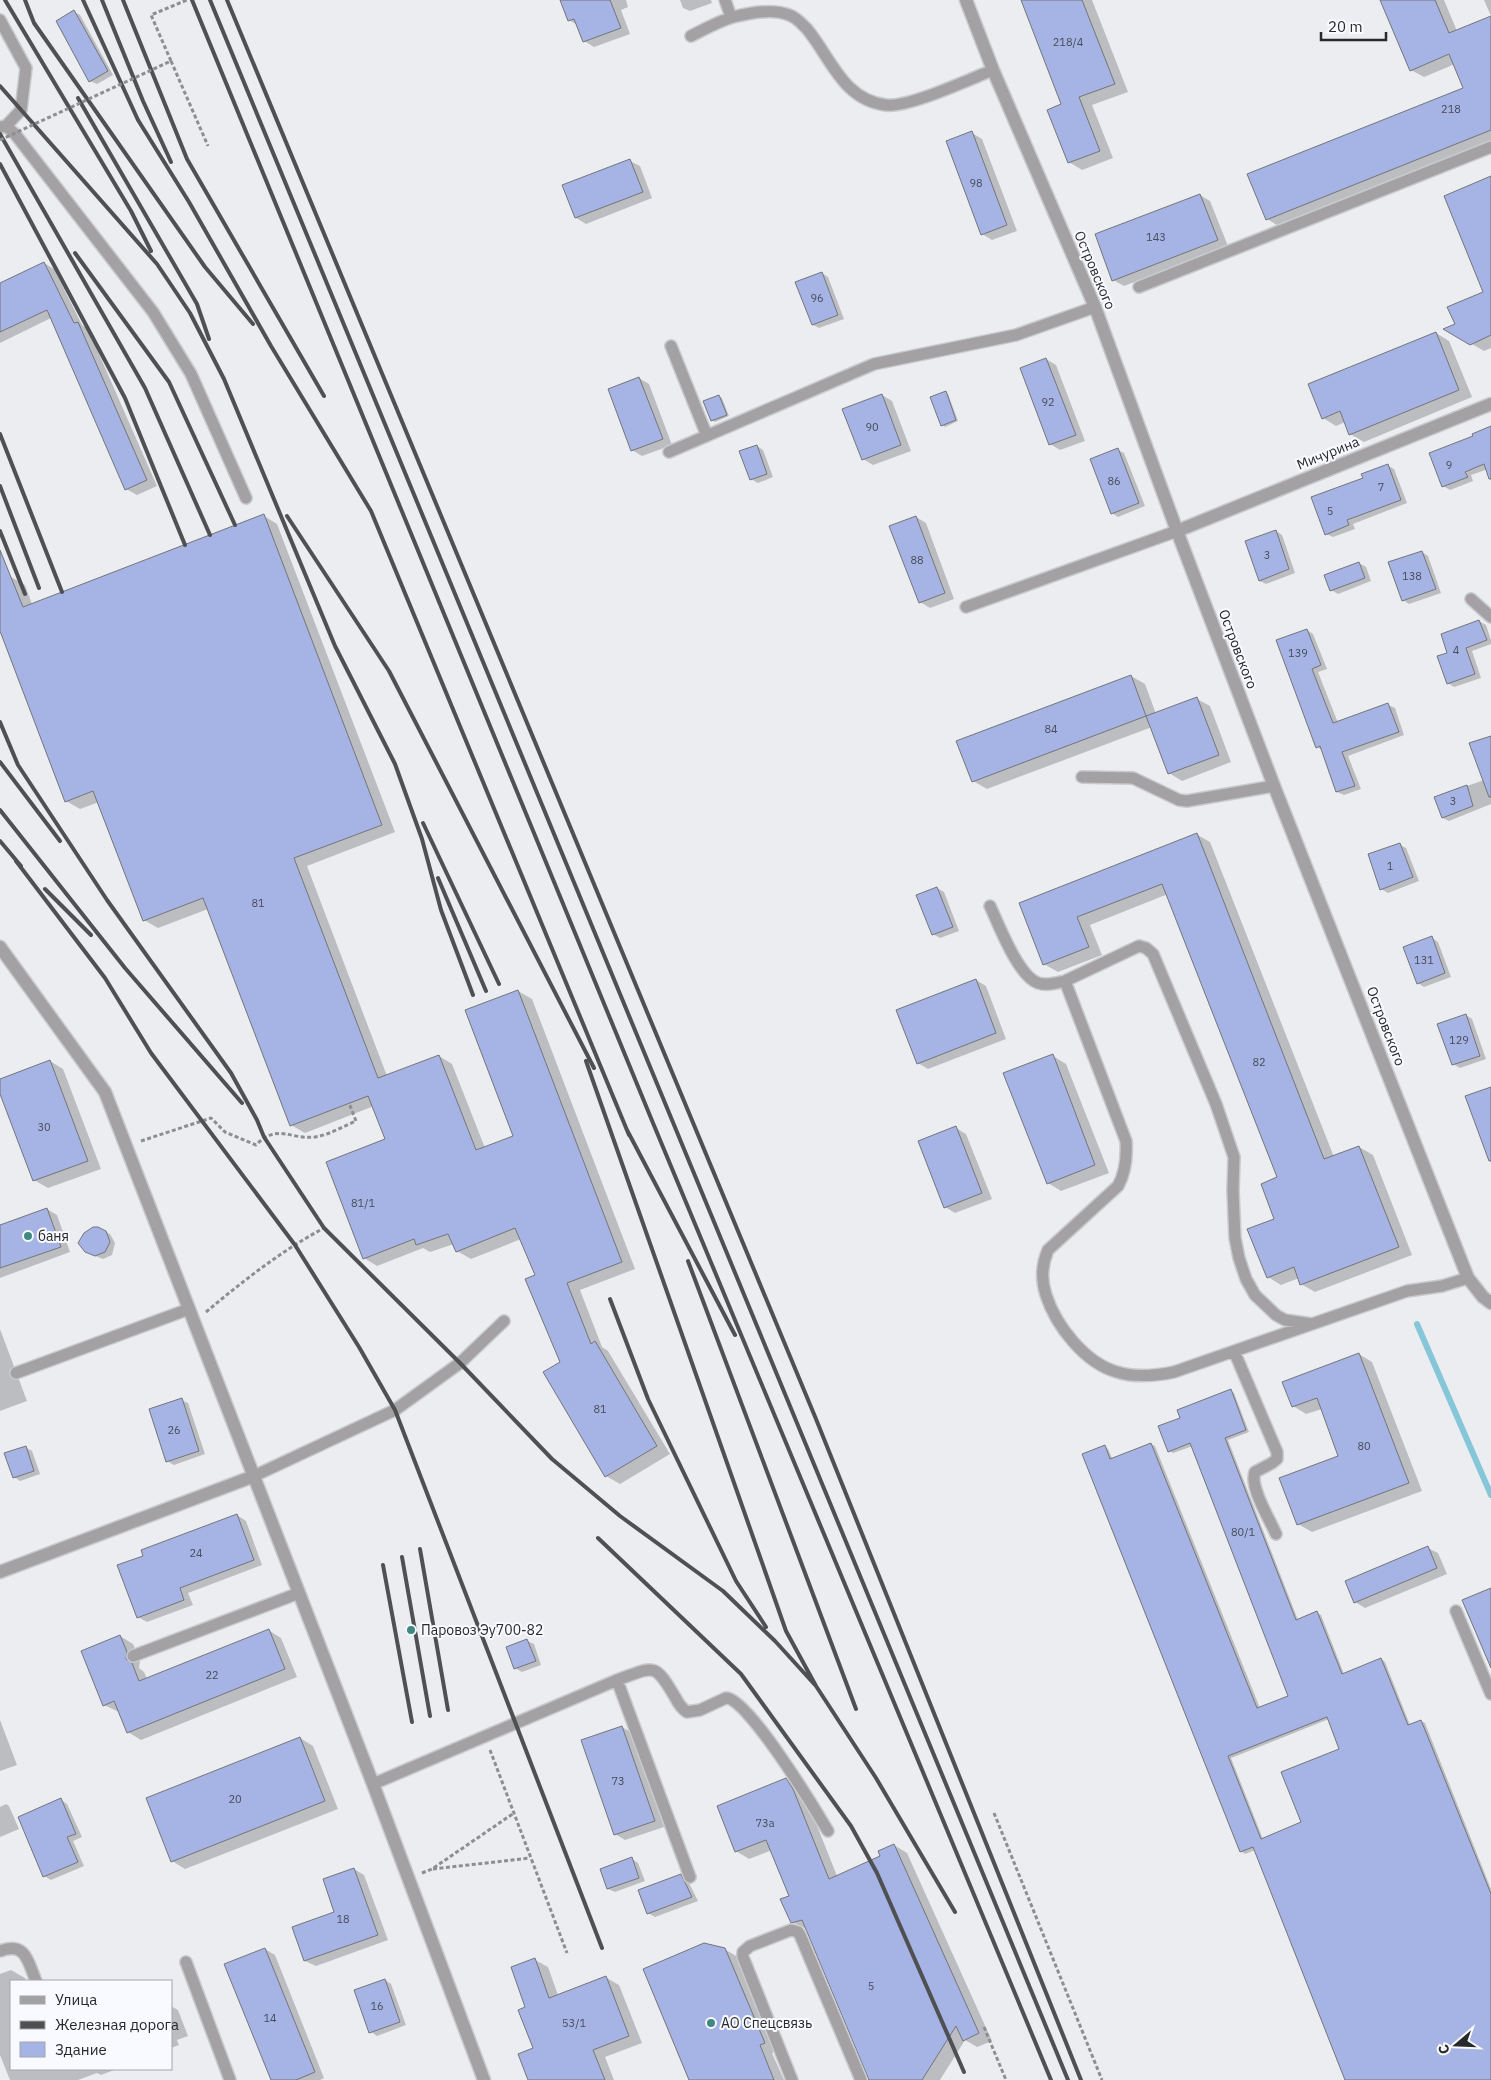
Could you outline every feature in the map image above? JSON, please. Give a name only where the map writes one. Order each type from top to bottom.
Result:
[{"type":"street","name":"Островского","points":[[966,0],[993,70],[1096,307],[1177,530],[1274,786],[1468,1278],[1483,1297],[1491,1303]]},
{"type":"street","name":"Мичурина","points":[[1177,530],[1491,404]]},
{"type":"street","points":[[0,947],[106,1092],[373,1784],[484,2080]]},
{"type":"street","points":[[0,1572],[254,1476]]},
{"type":"lane","points":[[725,0],[731,17]]},
{"type":"lane","points":[[691,36],[731,17],[770,12],[790,15],[802,24],[813,37],[840,79],[856,94],[887,106],[917,99],[993,70]]},
{"type":"lane","points":[[0,20],[26,68],[21,110],[3,127],[15,134],[153,312],[191,374],[246,498]]},
{"type":"lane","points":[[1140,287],[1491,147]]},
{"type":"lane","points":[[669,452],[874,364],[1016,335],[1096,307]]},
{"type":"lane","points":[[671,346],[706,436]]},
{"type":"lane","points":[[966,606],[1177,530]]},
{"type":"lane","points":[[1471,599],[1491,617]]},
{"type":"lane","points":[[1082,777],[1132,778],[1179,800],[1187,801],[1274,786]]},
{"type":"lane","points":[[990,906],[1024,973],[1037,983],[1048,985],[1065,981],[1139,946],[1146,948],[1153,954],[1216,1104],[1234,1157],[1235,1238],[1246,1278],[1255,1295],[1276,1315],[1285,1320],[1312,1324]]},
{"type":"lane","points":[[1065,981],[1126,1141],[1124,1172],[1118,1186],[1048,1250],[1043,1263],[1043,1280],[1046,1295],[1063,1328],[1076,1345],[1094,1362],[1115,1372],[1130,1376],[1160,1375],[1174,1372],[1407,1291],[1442,1286],[1468,1278]]},
{"type":"lane","points":[[16,1373],[189,1310]]},
{"type":"lane","points":[[254,1476],[395,1410],[460,1363],[504,1321]]},
{"type":"lane","points":[[1234,1352],[1277,1452],[1277,1459],[1272,1464],[1255,1472],[1252,1477],[1254,1487],[1276,1534]]},
{"type":"lane","points":[[133,1656],[299,1593]]},
{"type":"lane","points":[[1456,1611],[1491,1694]]},
{"type":"lane","points":[[373,1784],[618,1680],[644,1670],[655,1670],[662,1676],[679,1704],[688,1712],[700,1710],[726,1698],[735,1700],[763,1732],[787,1765],[828,1831]]},
{"type":"lane","points":[[618,1680],[690,1877]]},
{"type":"lane","points":[[792,2080],[743,1957],[743,1952],[750,1946],[791,1930],[798,1932],[800,1935],[861,2080]]},
{"type":"lane","points":[[0,1951],[11,1947],[20,1950],[25,1955],[36,1980]]},
{"type":"lane","points":[[186,1962],[230,2080]]},
{"type":"path","points":[[187,0],[151,15],[208,146]]},
{"type":"path","points":[[0,140],[171,61]]},
{"type":"path","points":[[126,1146],[211,1118],[224,1132],[256,1145],[264,1137],[274,1133],[316,1137],[356,1121],[350,1103]]},
{"type":"path","points":[[194,1322],[245,1279],[307,1237],[324,1228]]},
{"type":"path","points":[[485,1737],[567,1953]]},
{"type":"path","points":[[514,1813],[432,1869],[530,1858]]},
{"type":"path","points":[[994,1813],[1102,2080]]},
{"type":"path","points":[[984,2027],[1006,2080]]},
{"type":"building","points":[[560,0],[610,0],[621,28],[583,42],[574,19],[568,21]]},
{"type":"building","points":[[1021,0],[1082,0],[1115,84],[1079,97],[1100,151],[1068,163],[1047,110],[1061,104]]},
{"type":"building","points":[[1380,0],[1435,0],[1449,33],[1491,16],[1491,130],[1266,220],[1247,174],[1463,88],[1449,54],[1410,71]]},
{"type":"building","points":[[74,10],[108,71],[89,82],[56,21]]},
{"type":"building","points":[[972,131],[1007,225],[981,235],[946,141]]},
{"type":"building","points":[[630,159],[643,192],[575,218],[562,185]]},
{"type":"building","points":[[1491,176],[1491,335],[1470,345],[1443,329],[1455,324],[1447,307],[1483,292],[1444,196]]},
{"type":"building","points":[[1200,194],[1218,240],[1112,281],[1095,234]]},
{"type":"building","points":[[44,262],[74,323],[78,322],[147,480],[125,490],[47,310],[0,332],[0,283]]},
{"type":"building","points":[[822,272],[838,315],[812,325],[795,282]]},
{"type":"building","points":[[1436,332],[1459,390],[1349,435],[1340,411],[1322,419],[1308,384]]},
{"type":"building","points":[[1046,358],[1076,435],[1049,445],[1020,368]]},
{"type":"building","points":[[639,377],[663,439],[631,451],[608,389]]},
{"type":"building","points":[[946,391],[956,420],[941,426],[930,397]]},
{"type":"building","points":[[882,394],[901,445],[862,460],[842,409]]},
{"type":"building","points":[[719,395],[727,415],[711,421],[703,401]]},
{"type":"building","points":[[1491,426],[1491,479],[1489,479],[1484,464],[1465,472],[1468,477],[1442,487],[1429,453],[1473,436],[1472,434]]},
{"type":"building","points":[[757,445],[767,474],[750,480],[739,451]]},
{"type":"building","points":[[1118,448],[1139,503],[1111,514],[1090,459]]},
{"type":"building","points":[[1388,464],[1401,500],[1347,520],[1349,525],[1325,535],[1311,497],[1363,478],[1361,474]]},
{"type":"building","points":[[264,514],[382,825],[294,858],[378,1078],[439,1055],[476,1150],[513,1136],[465,1010],[518,990],[622,1262],[567,1283],[591,1344],[595,1341],[657,1446],[605,1477],[543,1372],[560,1362],[525,1279],[535,1275],[515,1228],[456,1252],[448,1234],[416,1245],[414,1239],[363,1259],[326,1162],[385,1139],[368,1096],[290,1126],[203,898],[143,921],[93,791],[65,802],[0,631],[0,550],[23,607]]},
{"type":"building","points":[[916,516],[945,593],[919,603],[889,526]]},
{"type":"building","points":[[1276,530],[1289,569],[1259,581],[1245,541]]},
{"type":"building","points":[[1422,551],[1436,589],[1402,601],[1388,562]]},
{"type":"building","points":[[1359,562],[1365,578],[1330,591],[1324,575]]},
{"type":"building","points":[[1479,620],[1487,640],[1466,648],[1475,674],[1447,684],[1437,656],[1447,653],[1441,634]]},
{"type":"building","points":[[1307,629],[1321,665],[1312,669],[1333,723],[1388,703],[1399,732],[1342,752],[1355,786],[1336,792],[1320,746],[1316,748],[1276,640]]},
{"type":"building","points":[[1131,675],[1146,716],[972,782],[956,741]]},
{"type":"building","points":[[1197,697],[1219,755],[1168,774],[1146,716]]},
{"type":"building","points":[[1491,736],[1491,797],[1489,797],[1469,743]]},
{"type":"building","points":[[1467,785],[1473,806],[1442,818],[1434,797]]},
{"type":"building","points":[[1197,833],[1324,1159],[1359,1146],[1399,1247],[1300,1285],[1294,1267],[1267,1278],[1247,1229],[1274,1219],[1261,1184],[1277,1177],[1162,884],[1077,917],[1089,947],[1043,965],[1019,903]]},
{"type":"building","points":[[1400,843],[1413,877],[1380,890],[1368,854]]},
{"type":"building","points":[[937,887],[953,927],[932,935],[916,895]]},
{"type":"building","points":[[1432,936],[1445,973],[1417,984],[1403,947]]},
{"type":"building","points":[[976,979],[996,1033],[917,1064],[896,1010]]},
{"type":"building","points":[[1466,1014],[1480,1056],[1452,1065],[1437,1024]]},
{"type":"building","points":[[1053,1054],[1095,1165],[1047,1184],[1003,1073]]},
{"type":"building","points":[[50,1060],[88,1161],[33,1181],[0,1094],[0,1079]]},
{"type":"building","points":[[1491,1087],[1491,1161],[1489,1161],[1465,1096]]},
{"type":"building","points":[[956,1126],[982,1193],[944,1208],[918,1141]]},
{"type":"building","name":"баня","points":[[47,1208],[61,1247],[0,1268],[0,1225]]},
{"type":"building","points":[[93,1227],[106,1231],[110,1242],[105,1252],[95,1256],[85,1252],[78,1243],[84,1233]]},
{"type":"building","points":[[1359,1353],[1409,1483],[1297,1525],[1279,1478],[1338,1456],[1317,1398],[1292,1407],[1282,1382]]},
{"type":"building","points":[[1231,1389],[1246,1430],[1225,1438],[1296,1620],[1317,1611],[1342,1674],[1381,1658],[1408,1725],[1421,1720],[1491,1894],[1491,2080],[1345,2080],[1253,1847],[1240,1852],[1082,1454],[1105,1445],[1110,1459],[1151,1443],[1257,1708],[1288,1696],[1190,1443],[1168,1452],[1158,1426],[1180,1418],[1177,1410]],"holes":[[[1327,1717],[1339,1749],[1281,1772],[1301,1822],[1261,1839],[1228,1756]]]},
{"type":"building","points":[[182,1398],[199,1451],[166,1462],[149,1409]]},
{"type":"building","points":[[26,1446],[34,1471],[13,1478],[4,1453]]},
{"type":"building","points":[[237,1514],[254,1560],[180,1588],[184,1600],[137,1618],[117,1565],[143,1556],[141,1550]]},
{"type":"building","points":[[1428,1546],[1437,1568],[1354,1603],[1345,1581]]},
{"type":"building","points":[[1491,1588],[1491,1668],[1462,1600]]},
{"type":"building","points":[[269,1629],[285,1669],[127,1733],[114,1701],[103,1706],[81,1651],[120,1635],[127,1652],[126,1659],[132,1663],[139,1681]]},
{"type":"building","points":[[527,1639],[536,1661],[514,1669],[506,1647]]},
{"type":"building","points":[[622,1726],[655,1821],[614,1835],[581,1740]]},
{"type":"building","points":[[300,1737],[325,1801],[171,1862],[146,1798]]},
{"type":"building","points":[[786,1778],[793,1789],[829,1879],[880,1856],[878,1851],[894,1844],[979,2033],[963,2041],[956,2026],[922,2080],[869,2080],[802,1920],[791,1923],[780,1899],[789,1896],[766,1840],[735,1852],[717,1806]]},
{"type":"building","points":[[61,1798],[76,1834],[67,1837],[78,1862],[43,1877],[18,1817]]},
{"type":"building","points":[[632,1857],[639,1878],[607,1889],[600,1869]]},
{"type":"building","points":[[354,1868],[378,1935],[304,1961],[292,1927],[334,1912],[323,1879]]},
{"type":"building","points":[[681,1874],[692,1897],[647,1914],[638,1890]]},
{"type":"building","name":"АО Спецсвязь","points":[[704,1943],[725,1948],[765,2043],[760,2045],[774,2080],[689,2080],[643,1969]]},
{"type":"building","points":[[265,1948],[315,2072],[296,2080],[271,2080],[224,1964]]},
{"type":"building","points":[[535,1958],[549,1998],[606,1976],[629,2036],[593,2050],[605,2080],[528,2080],[518,2054],[533,2048],[518,2010],[525,2007],[511,1967]]},
{"type":"building","points":[[385,1979],[400,2022],[369,2033],[354,1990]]},
{"type":"waterway","points":[[1417,1324],[1491,1495]]},
{"type":"railway","points":[[5,0],[131,211],[151,251]]},
{"type":"railway","points":[[25,0],[34,23],[205,267],[253,324]]},
{"type":"railway","points":[[83,0],[138,120],[189,202],[271,346],[371,511],[629,1135]]},
{"type":"railway","points":[[102,0],[143,101],[171,162]]},
{"type":"railway","points":[[123,0],[187,159],[324,396]]},
{"type":"railway","points":[[192,0],[653,1123],[1051,2080]]},
{"type":"railway","points":[[210,0],[1068,2080]]},
{"type":"railway","points":[[227,0],[816,1419],[1081,2080]]},
{"type":"railway","points":[[0,86],[157,264],[190,313],[224,379],[335,646],[395,764],[422,839],[441,910],[473,995]]},
{"type":"railway","points":[[78,98],[197,304],[209,339]]},
{"type":"railway","points":[[0,134],[145,388],[210,535]]},
{"type":"railway","points":[[0,164],[125,398],[185,545]]},
{"type":"railway","points":[[75,253],[169,382],[235,525]]},
{"type":"railway","points":[[0,434],[62,592]]},
{"type":"railway","points":[[0,486],[39,588]]},
{"type":"railway","points":[[287,516],[389,671],[594,1068]]},
{"type":"railway","points":[[0,531],[25,594]]},
{"type":"railway","points":[[0,722],[18,765],[107,900],[231,1073],[257,1120],[264,1137],[324,1228],[460,1363],[552,1459],[620,1516],[723,1591],[775,1641],[816,1686]]},
{"type":"railway","points":[[0,762],[60,841]]},
{"type":"railway","points":[[0,810],[125,968],[242,1103]]},
{"type":"railway","points":[[423,823],[499,984]]},
{"type":"railway","points":[[0,841],[21,866]]},
{"type":"railway","points":[[16,861],[105,978],[151,1053],[295,1245],[359,1347],[395,1410],[602,1948]]},
{"type":"railway","points":[[438,878],[486,991]]},
{"type":"railway","points":[[45,889],[91,935]]},
{"type":"railway","points":[[586,1061],[786,1631],[816,1686],[876,1778],[955,1912]]},
{"type":"railway","points":[[627,1130],[735,1335]]},
{"type":"railway","points":[[688,1261],[856,1709]]},
{"type":"railway","points":[[610,1299],[648,1399],[736,1581],[766,1627]]},
{"type":"railway","points":[[598,1538],[741,1674],[851,1826],[877,1873],[964,2072]]},
{"type":"railway","points":[[420,1549],[448,1710]]},
{"type":"railway","points":[[402,1557],[430,1716]]},
{"type":"railway","points":[[383,1565],[412,1722]]},
{"type":"place","name":"баня","points":[[28,1236]]},
{"type":"place","name":"Паровоз Эу700-82","points":[[411,1630]]},
{"type":"place","name":"АО Спецсвязь","points":[[711,2023]]}]
